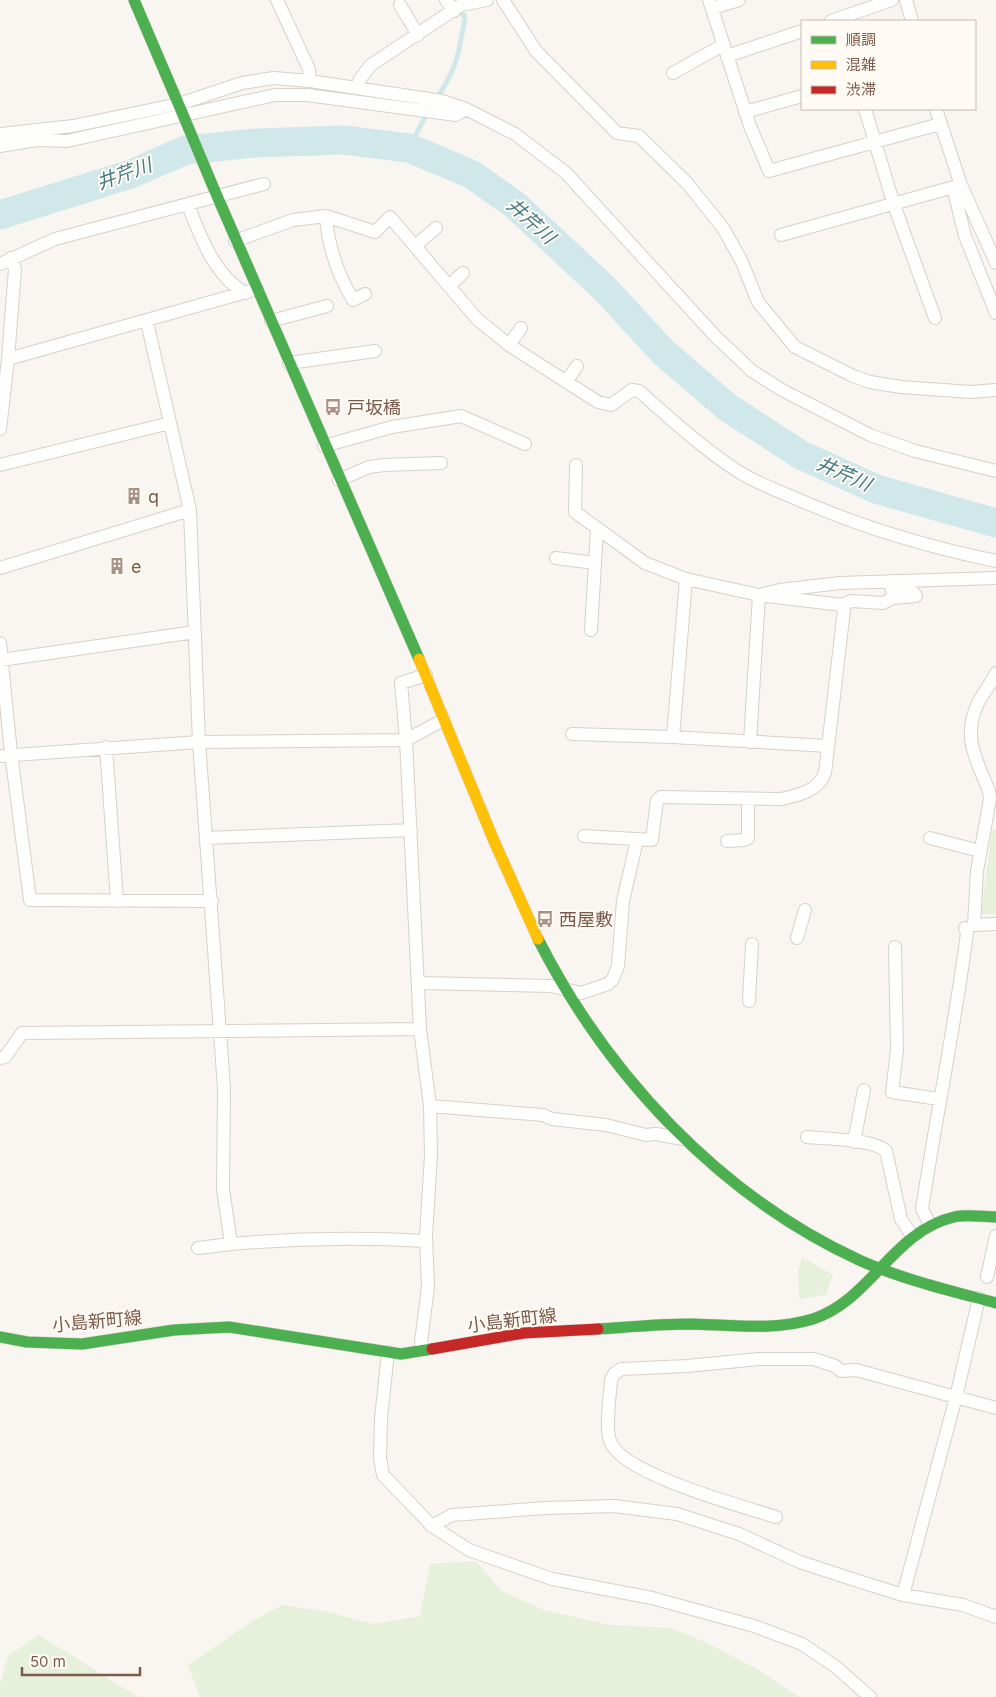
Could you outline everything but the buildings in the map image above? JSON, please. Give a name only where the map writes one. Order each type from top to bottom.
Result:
[{"type":"street","points":[[134,0],[235,241],[251,291],[271,321],[324,446],[426,674],[443,720],[528,920],[565,989],[602,1045],[644,1096],[684,1139],[731,1179],[791,1224],[852,1257],[880,1268],[996,1303]]},
{"type":"street","points":[[277,0],[309,69],[310,81]]},
{"type":"street","points":[[357,88],[360,79],[371,64],[418,35],[454,6],[487,0]]},
{"type":"street","points":[[503,0],[536,52],[617,133],[640,136],[687,183],[724,228],[741,260],[758,302],[795,347],[853,376],[870,382],[902,387],[971,392],[996,390]]},
{"type":"street","points":[[739,0],[711,4],[745,112],[769,171],[940,124]]},
{"type":"street","points":[[839,20],[892,0]]},
{"type":"street","points":[[906,0],[912,20]]},
{"type":"street","points":[[400,4],[418,35]]},
{"type":"street","points":[[672,73],[725,50],[801,31]]},
{"type":"street","points":[[0,134],[73,126],[180,107],[242,83],[274,78],[357,88],[442,102],[466,109],[514,134],[566,173],[715,336],[752,371],[782,390],[870,435],[915,451],[996,471]]},
{"type":"street","points":[[0,146],[37,140],[67,141],[275,95],[307,95],[456,115],[466,109]]},
{"type":"street","points":[[745,112],[801,96]]},
{"type":"street","points":[[864,110],[894,204],[935,318]]},
{"type":"street","points":[[936,110],[957,186],[965,236],[996,313]]},
{"type":"street","points":[[0,429],[15,269],[6,261],[55,239],[120,220],[188,205],[215,193],[264,184]]},
{"type":"street","points":[[781,236],[957,186]]},
{"type":"street","points":[[957,186],[996,264]]},
{"type":"street","points":[[188,205],[200,235],[226,278],[234,287],[251,291]]},
{"type":"street","points":[[235,241],[293,220],[326,216],[375,232],[390,217],[416,245],[477,319],[509,345],[598,402],[611,405],[632,390],[639,391],[682,429],[739,472],[844,519],[949,551],[996,561]]},
{"type":"street","points":[[326,216],[329,243],[348,292],[353,300],[365,294]]},
{"type":"street","points":[[416,245],[436,228]]},
{"type":"street","points":[[450,285],[463,273]]},
{"type":"street","points":[[8,359],[147,322],[251,291]]},
{"type":"street","points":[[271,321],[327,306]]},
{"type":"street","points":[[147,322],[190,510],[199,742],[224,1088],[223,1189],[231,1244]]},
{"type":"street","points":[[509,345],[520,328]]},
{"type":"street","points":[[289,364],[375,351]]},
{"type":"street","points":[[566,382],[577,366]]},
{"type":"street","points":[[324,446],[392,427],[461,416],[525,444]]},
{"type":"street","points":[[0,465],[170,423]]},
{"type":"street","points":[[339,480],[369,467],[441,463]]},
{"type":"street","points":[[576,465],[575,512],[645,563],[686,579],[759,595],[838,603],[842,605],[852,601],[883,603],[893,598],[916,596],[913,592],[892,591],[891,581]]},
{"type":"street","points":[[0,568],[190,510]]},
{"type":"street","points":[[591,630],[597,529]]},
{"type":"street","points":[[556,558],[595,563]]},
{"type":"street","points":[[759,595],[780,590],[891,581],[996,578]]},
{"type":"street","points":[[673,737],[686,579]]},
{"type":"street","points":[[750,742],[759,595]]},
{"type":"street","points":[[584,836],[649,841],[654,836],[657,800],[661,797],[781,799],[795,796],[818,786],[825,772],[844,610],[842,605]]},
{"type":"street","points":[[1,660],[194,632]]},
{"type":"street","points":[[0,643],[6,754],[30,900],[212,902]]},
{"type":"street","points":[[996,673],[978,703],[969,729],[974,754],[990,791],[980,851],[974,925],[996,924]]},
{"type":"street","points":[[423,1349],[421,1342],[428,1287],[426,1241],[431,1155],[430,1106],[420,1029],[402,683],[426,674]]},
{"type":"street","points":[[6,754],[199,742],[406,740],[443,720]]},
{"type":"street","points":[[572,734],[673,737],[828,746]]},
{"type":"street","points":[[106,748],[117,901]]},
{"type":"street","points":[[727,841],[748,838],[748,799]]},
{"type":"street","points":[[206,838],[411,830]]},
{"type":"street","points":[[930,838],[980,851]]},
{"type":"street","points":[[419,983],[544,986],[587,993],[608,984],[613,979],[620,955],[619,925],[637,840]]},
{"type":"street","points":[[797,938],[805,910]]},
{"type":"street","points":[[930,1225],[922,1209],[939,1099],[960,988],[967,933],[965,928]]},
{"type":"street","points":[[749,1001],[752,944]]},
{"type":"street","points":[[895,946],[897,1050],[892,1092],[939,1099]]},
{"type":"street","points":[[0,1058],[5,1057],[22,1033],[420,1029]]},
{"type":"street","points":[[854,1142],[864,1090]]},
{"type":"street","points":[[430,1106],[543,1115],[552,1119],[606,1126],[646,1135],[656,1134],[684,1139]]},
{"type":"street","points":[[807,1137],[882,1147],[886,1151],[901,1219],[912,1236]]},
{"type":"street","name":"小島新町線","points":[[0,1337],[28,1342],[74,1344],[174,1330],[229,1326],[401,1354],[423,1349],[442,1348],[493,1336],[524,1332],[692,1324],[752,1326],[791,1323],[812,1319],[833,1310],[857,1293],[912,1236],[930,1225],[956,1216],[996,1217]]},
{"type":"street","points":[[987,1277],[996,1236]]},
{"type":"street","points":[[198,1248],[292,1238],[366,1237],[426,1241]]},
{"type":"street","points":[[904,1595],[956,1397],[979,1298]]},
{"type":"street","points":[[388,1352],[381,1419],[380,1458],[383,1475],[432,1526],[469,1550],[552,1580],[652,1598],[754,1626],[802,1644],[836,1667],[870,1697]]},
{"type":"street","points":[[776,1517],[662,1478],[638,1467],[613,1449],[609,1440],[611,1380],[614,1374],[621,1369],[687,1366],[759,1359],[814,1359],[825,1361],[845,1372],[856,1370],[996,1408]]},
{"type":"street","points":[[432,1526],[452,1515],[537,1508],[614,1506],[677,1514],[740,1534],[800,1562],[904,1595],[963,1605],[996,1617]]},
{"type":"green space","points":[[992,830],[996,830],[996,914],[981,914]]},
{"type":"green space","points":[[802,1257],[833,1275],[826,1295],[799,1299],[798,1270]]},
{"type":"green space","points":[[476,1561],[501,1591],[544,1610],[610,1625],[671,1628],[705,1642],[759,1670],[799,1697],[200,1697],[188,1665],[251,1622],[282,1605],[323,1611],[374,1624],[420,1616],[430,1564]]},
{"type":"green space","points":[[39,1635],[138,1697],[0,1697],[0,1683],[8,1656]]},
{"type":"waterway","points":[[436,99],[449,79],[459,51],[465,17],[458,7]]},
{"type":"waterway","points":[[409,148],[427,113]]},
{"type":"waterway","name":"井芹川","points":[[0,215],[131,174],[186,150],[256,143],[343,140],[409,148],[471,174],[515,205],[605,289],[663,352],[727,407],[801,455],[876,489],[996,523]]},
{"type":"traffic: fast","points":[[134,0],[181,110]]},
{"type":"traffic: fast","points":[[181,110],[214,189]]},
{"type":"traffic: fast","points":[[214,189],[419,659]]},
{"type":"traffic: fast","points":[[538,939],[566,989],[598,1038],[633,1083],[672,1126],[715,1166],[760,1202],[808,1233],[875,1267],[909,1279],[996,1303]]},
{"type":"traffic: fast","points":[[598,1329],[680,1324],[768,1326],[798,1323],[813,1319],[833,1310],[851,1297],[898,1250],[914,1236],[933,1225],[959,1216],[996,1217]]},
{"type":"traffic: fast","points":[[0,1337],[27,1342],[82,1344],[174,1330],[229,1327],[401,1354],[432,1349]]},
{"type":"traffic: slow","points":[[419,659],[494,841],[538,939]]},
{"type":"traffic: jam","points":[[432,1349],[524,1333],[598,1329]]},
{"type":"place","name":"戸坂橋","points":[[333,407]]},
{"type":"place","name":"q","points":[[134,496]]},
{"type":"place","name":"e","points":[[117,566]]},
{"type":"place","name":"西屋敷","points":[[545,919]]}]
